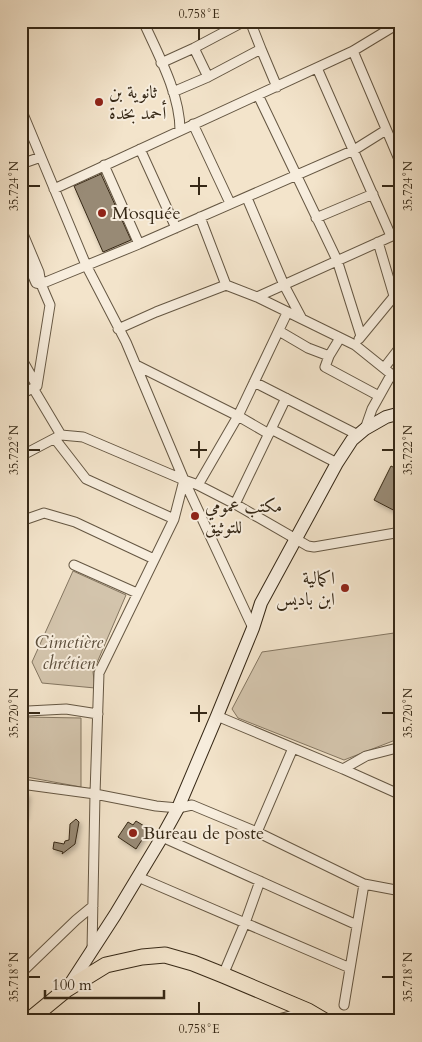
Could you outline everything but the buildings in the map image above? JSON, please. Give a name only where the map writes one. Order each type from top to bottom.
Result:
[{"type":"main road","points":[[68,989],[138,877],[178,808],[253,628],[269,607],[337,463],[345,450],[361,432],[386,417],[401,413]]},
{"type":"main road","points":[[299,540],[357,446],[370,434],[385,426],[401,422]]},
{"type":"main road","points":[[28,1021],[68,989],[106,965],[142,957],[165,955],[193,963],[223,975],[325,1021]]},
{"type":"street","points":[[143,21],[173,92],[180,121],[180,130]]},
{"type":"street","points":[[161,62],[194,48],[245,21]]},
{"type":"street","points":[[250,21],[277,87]]},
{"type":"street","points":[[54,189],[353,51],[401,22]]},
{"type":"street","points":[[194,48],[208,77]]},
{"type":"street","points":[[173,92],[208,77],[261,49]]},
{"type":"street","points":[[353,51],[401,164]]},
{"type":"street","points":[[317,68],[391,236]]},
{"type":"street","points":[[258,95],[337,260],[361,336]]},
{"type":"street","points":[[21,109],[86,265],[136,365],[184,480],[253,628]]},
{"type":"street","points":[[193,124],[230,204]]},
{"type":"street","points":[[21,248],[36,283],[41,284],[247,198],[354,150],[386,130]]},
{"type":"street","points":[[140,149],[176,228]]},
{"type":"street","points":[[21,164],[41,158]]},
{"type":"street","points":[[104,165],[139,244]]},
{"type":"street","points":[[316,218],[373,194]]},
{"type":"street","points":[[247,198],[284,285],[302,319]]},
{"type":"street","points":[[200,217],[226,285]]},
{"type":"street","points":[[21,229],[50,305],[35,387]]},
{"type":"street","points":[[257,297],[401,232]]},
{"type":"street","points":[[378,242],[394,296]]},
{"type":"street","points":[[118,329],[226,285],[257,297],[355,345],[401,382]]},
{"type":"street","points":[[355,345],[401,288]]},
{"type":"street","points":[[198,485],[238,416],[287,313]]},
{"type":"street","points":[[279,331],[308,348],[329,356]]},
{"type":"street","points":[[340,338],[329,356],[325,367],[379,396]]},
{"type":"street","points":[[384,368],[401,346]]},
{"type":"street","points":[[21,358],[58,437],[86,479],[174,519]]},
{"type":"street","points":[[136,365],[337,463]]},
{"type":"street","points":[[254,382],[361,432],[391,375]]},
{"type":"street","points":[[21,394],[35,387]]},
{"type":"street","points":[[235,504],[286,398]]},
{"type":"street","points":[[21,456],[58,437],[83,437],[198,485],[308,546],[314,547],[401,532]]},
{"type":"street","points":[[92,950],[99,673],[174,519],[184,480]]},
{"type":"street","points":[[21,521],[44,513],[75,522],[154,559]]},
{"type":"street","points":[[74,565],[137,593]]},
{"type":"street","points":[[21,709],[28,712],[66,709],[98,714]]},
{"type":"street","points":[[217,716],[401,795]]},
{"type":"street","points":[[343,769],[366,756],[401,747]]},
{"type":"street","points":[[258,832],[293,748]]},
{"type":"street","points":[[21,784],[178,808],[192,805],[258,832],[364,884],[401,891]]},
{"type":"street","points":[[162,837],[357,925]]},
{"type":"street","points":[[138,877],[350,968]]},
{"type":"street","points":[[223,975],[260,881]]},
{"type":"street","points":[[344,1005],[364,884]]},
{"type":"street","points":[[21,973],[93,906]]},
{"type":"street","points":[[270,1021],[308,1012]]},
{"type":"green space","name":"Cimetière chrétien","points":[[73,571],[126,595],[93,672],[95,688],[42,683],[32,662]]},
{"type":"green space","points":[[401,632],[401,726],[399,727],[398,739],[344,760],[238,718],[232,709],[262,652]]},
{"type":"green space","points":[[26,717],[81,718],[81,787],[21,776],[21,751]]},
{"type":"place","name":"ثانوية بن أحمد بخدة","points":[[99,102]]},
{"type":"place","name":"Mosquée","points":[[102,213]]},
{"type":"place","name":"مكتب عمومي للتوثيق","points":[[195,516]]},
{"type":"place","name":"اكمالية ابن باديس","points":[[345,588]]},
{"type":"place","name":"Bureau de poste","points":[[133,833]]}]
